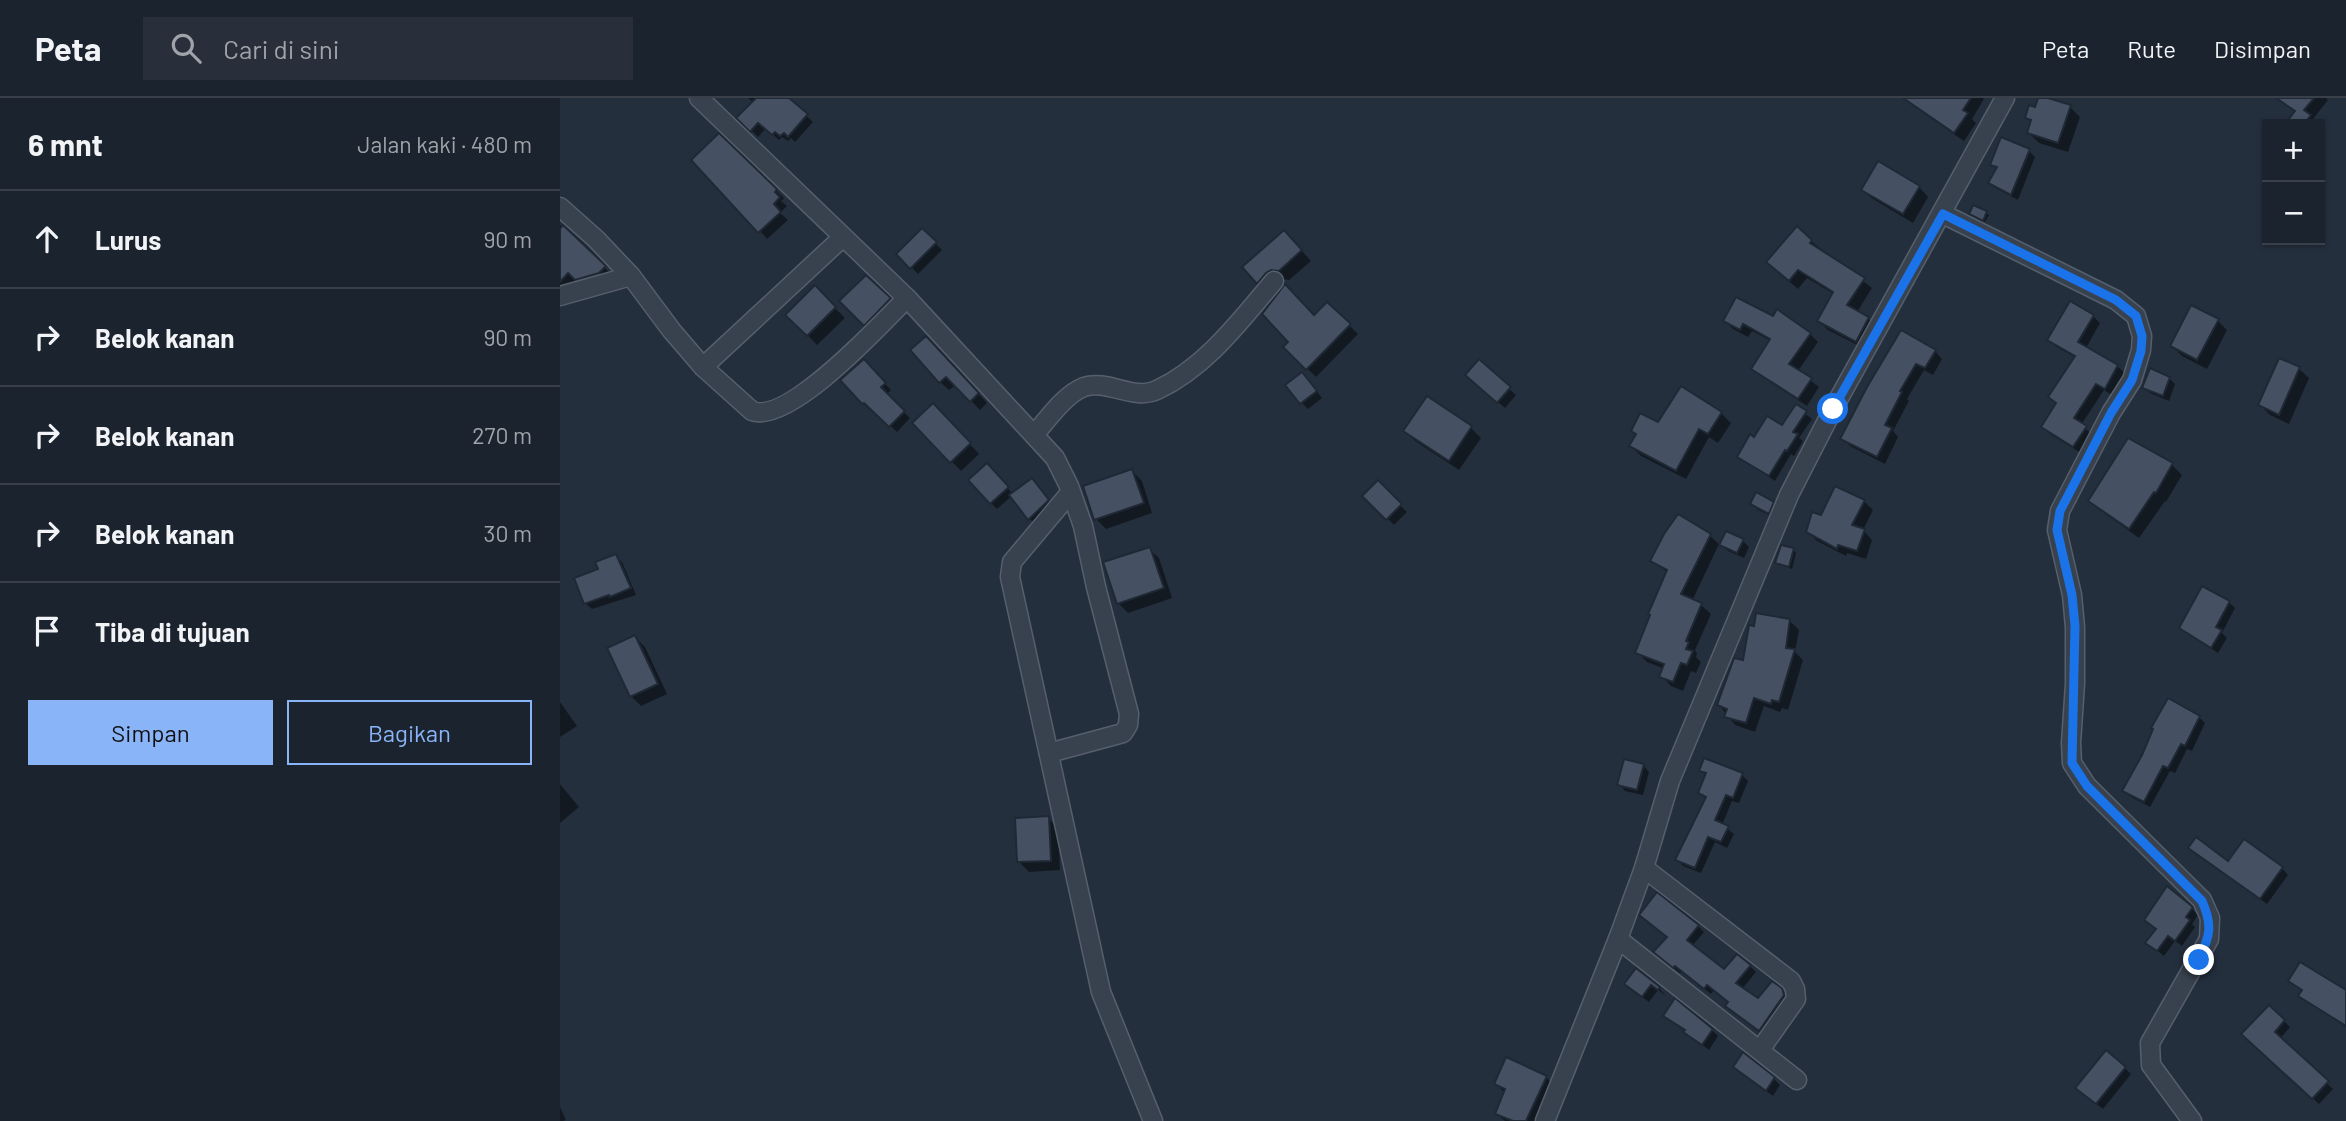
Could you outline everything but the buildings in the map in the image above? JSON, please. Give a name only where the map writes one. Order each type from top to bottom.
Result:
[{"type":"street","points":[[699,98],[907,298],[1055,458],[1083,526],[1129,714],[1128,725],[1123,733],[1049,753]]},
{"type":"street","points":[[1545,1121],[1618,939],[1644,868],[1670,781],[1789,495],[2005,98]]},
{"type":"street","points":[[560,207],[596,239],[631,276],[672,331],[704,367],[752,411],[769,412],[826,377],[907,298]]},
{"type":"street","points":[[1943,214],[2116,300],[2136,316],[2142,336],[2141,351],[2132,380],[2111,413],[2060,511],[2057,530],[2072,595],[2075,626],[2072,763],[2087,786],[2202,901],[2210,918],[2209,939],[2150,1043],[2151,1065],[2192,1121]]},
{"type":"street","points":[[704,367],[843,237]]},
{"type":"street","points":[[560,296],[631,276]]},
{"type":"street","points":[[1034,435],[1066,400],[1082,387],[1098,384],[1141,394],[1156,391],[1189,372],[1223,340],[1274,281]]},
{"type":"street","points":[[1070,493],[1012,562],[1010,577],[1101,992],[1153,1121]]},
{"type":"street","points":[[1644,868],[1791,981],[1796,989],[1796,999],[1760,1050]]},
{"type":"street","points":[[1618,939],[1797,1080]]},
{"type":"route","points":[[1833,409],[1943,214],[2116,300],[2136,316],[2142,336],[2141,351],[2132,380],[2078,473],[2060,511],[2057,530],[2072,595],[2075,626],[2072,763],[2087,786],[2202,901],[2210,918],[2209,939],[2199,960]]}]
